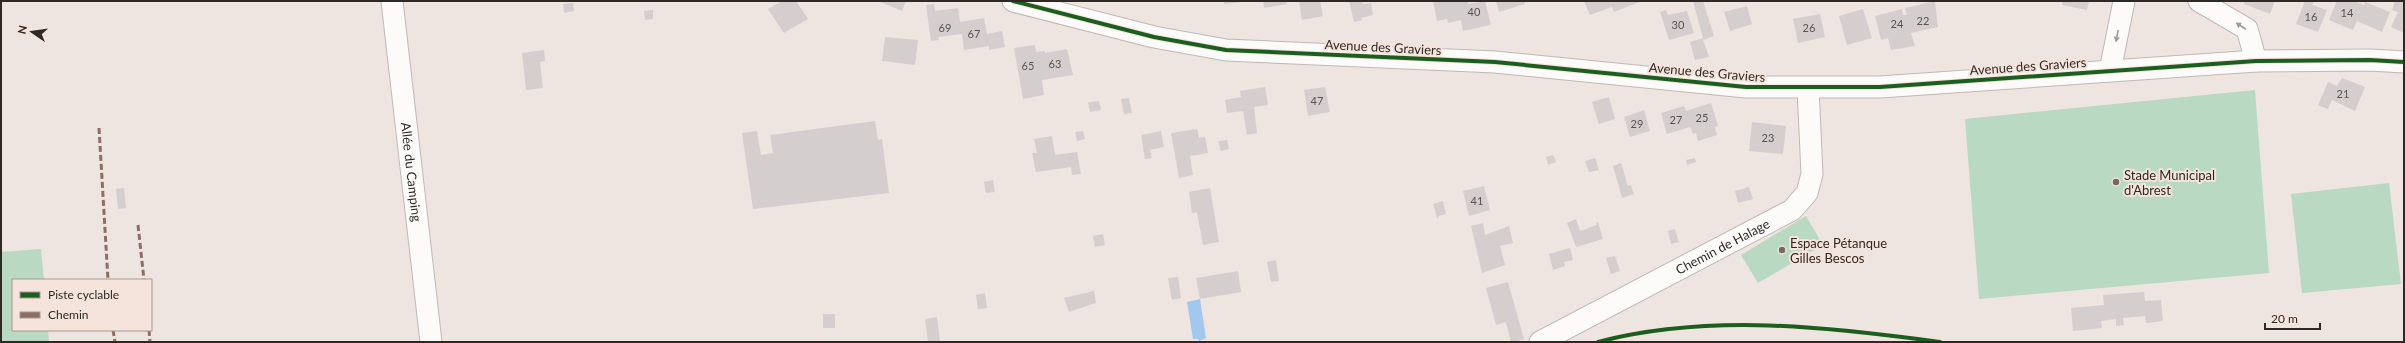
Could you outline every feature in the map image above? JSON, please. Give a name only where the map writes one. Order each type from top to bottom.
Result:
[{"type":"street","name":"Allée du Camping","points":[[392,1],[431,342]]},
{"type":"street","name":"Avenue des Graviers","points":[[1013,1],[1154,37],[1226,50],[1495,62],[1746,87],[1880,87],[2256,61],[2370,60],[2404,62]]},
{"type":"street","points":[[2110,71],[2124,1]]},
{"type":"street","points":[[2199,1],[2247,29],[2256,61]]},
{"type":"street","name":"Chemin de Halage","points":[[1540,342],[1792,210],[1807,193],[1812,174],[1808,88]]},
{"type":"green space","name":"Stade Municipal d'Abrest","points":[[2255,90],[2269,273],[1979,299],[1965,119]]},
{"type":"green space","points":[[2389,183],[2401,284],[2302,293],[2291,194]]},
{"type":"green space","name":"Espace Pétanque Gilles Bescos","points":[[1806,216],[1823,245],[1758,283],[1741,255]]},
{"type":"green space","points":[[41,249],[44,279],[12,279],[12,331],[48,331],[49,342],[1,342],[1,252]]},
{"type":"water","points":[[1200,299],[1206,338],[1199,341],[1198,339],[1193,339],[1187,302]]},
{"type":"building","points":[[782,1],[796,1],[808,19],[784,33],[768,9]]},
{"type":"building","points":[[878,1],[906,1],[902,11]]},
{"type":"building","points":[[1224,1],[1242,1],[1242,2],[1224,4]]},
{"type":"building","points":[[1263,1],[1286,1],[1287,4],[1264,8]]},
{"type":"building","points":[[1299,1],[1320,1],[1323,16],[1302,20]]},
{"type":"building","points":[[1349,1],[1362,1],[1363,4],[1371,3],[1373,15],[1361,18],[1362,20],[1354,22]]},
{"type":"building","points":[[1433,1],[1468,1],[1468,4],[1485,1],[1491,25],[1463,31],[1461,20],[1448,23],[1447,19],[1437,21]]},
{"type":"building","points":[[1496,1],[1524,1],[1525,4],[1499,12]]},
{"type":"building","points":[[1584,1],[1642,1],[1614,12],[1612,7],[1590,15]]},
{"type":"building","points":[[1693,1],[1703,1],[1714,36],[1703,40],[1709,57],[1695,60],[1690,42],[1703,38]]},
{"type":"building","points":[[1935,1],[1938,27],[1911,33],[1915,46],[1891,50],[1888,38],[1881,40],[1875,16],[1902,9],[1903,15],[1907,15],[1905,8]]},
{"type":"building","points":[[2063,1],[2089,1],[2087,10],[2062,5]]},
{"type":"building","points":[[2245,1],[2275,1],[2270,14],[2244,4]]},
{"type":"building","points":[[2305,1],[2314,1],[2312,5],[2327,10],[2318,32],[2296,24]]},
{"type":"building","points":[[2337,1],[2354,1],[2364,5],[2365,2],[2390,12],[2382,32],[2357,21],[2353,30],[2329,20]]},
{"type":"building","points":[[2395,1],[2404,1],[2404,33],[2391,27],[2398,12],[2392,10]]},
{"type":"building","points":[[573,3],[574,11],[564,13],[563,4]]},
{"type":"building","points":[[934,4],[935,11],[958,8],[960,22],[984,18],[987,34],[1002,31],[1005,47],[989,50],[989,46],[964,50],[962,34],[938,37],[939,40],[931,41],[926,5]]},
{"type":"building","points":[[1747,6],[1752,24],[1730,31],[1724,12]]},
{"type":"building","points":[[1863,9],[1872,38],[1847,45],[1839,16]]},
{"type":"building","points":[[653,10],[653,19],[645,20],[644,11]]},
{"type":"building","points":[[1666,10],[1668,15],[1687,11],[1694,33],[1669,40],[1660,12]]},
{"type":"building","points":[[1820,14],[1825,37],[1798,43],[1793,19]]},
{"type":"building","points":[[885,37],[918,40],[915,65],[882,61]]},
{"type":"building","points":[[1035,45],[1036,52],[1045,51],[1045,53],[1067,49],[1073,75],[1042,80],[1044,95],[1023,99],[1014,48]]},
{"type":"building","points":[[544,50],[545,61],[540,62],[543,88],[526,90],[522,53]]},
{"type":"building","points":[[2342,78],[2365,87],[2355,111],[2332,100],[2328,109],[2318,105],[2328,82],[2337,86]]},
{"type":"building","points":[[1265,87],[1268,105],[1254,107],[1257,133],[1247,135],[1243,111],[1227,113],[1225,100],[1241,97],[1240,91]]},
{"type":"building","points":[[1325,87],[1330,112],[1308,116],[1304,90]]},
{"type":"building","points":[[1609,97],[1615,119],[1599,124],[1592,102]]},
{"type":"building","points":[[1129,98],[1132,113],[1124,114],[1121,99]]},
{"type":"building","points":[[1099,101],[1101,110],[1090,112],[1088,102]]},
{"type":"building","points":[[1711,103],[1718,126],[1715,127],[1717,135],[1698,141],[1696,133],[1693,134],[1690,127],[1667,134],[1661,113],[1684,106],[1686,111]]},
{"type":"building","points":[[1644,110],[1650,131],[1630,137],[1624,117]]},
{"type":"building","points":[[875,121],[878,140],[882,139],[889,193],[753,209],[742,133],[757,131],[761,155],[773,153],[770,135]]},
{"type":"building","points":[[1752,122],[1786,126],[1783,154],[1749,151]]},
{"type":"building","points":[[1197,129],[1199,138],[1205,137],[1208,153],[1190,156],[1193,175],[1179,178],[1171,133]]},
{"type":"building","points":[[1083,131],[1085,139],[1077,141],[1075,132]]},
{"type":"building","points":[[1161,131],[1164,147],[1150,150],[1152,158],[1145,159],[1141,135]]},
{"type":"building","points":[[1052,136],[1055,155],[1077,152],[1081,174],[1072,175],[1071,167],[1036,172],[1032,153],[1037,153],[1034,139]]},
{"type":"building","points":[[1227,140],[1229,149],[1221,151],[1218,141]]},
{"type":"building","points":[[1553,155],[1556,162],[1548,165],[1546,157]]},
{"type":"building","points":[[1595,158],[1599,170],[1589,172],[1585,161]]},
{"type":"building","points":[[1695,158],[1696,162],[1687,165],[1686,160]]},
{"type":"building","points":[[1621,163],[1628,186],[1631,185],[1634,194],[1622,198],[1613,166]]},
{"type":"building","points":[[993,180],[995,192],[986,193],[984,182]]},
{"type":"building","points":[[1484,186],[1490,210],[1469,216],[1463,191]]},
{"type":"building","points":[[1749,187],[1753,199],[1738,203],[1735,191]]},
{"type":"building","points":[[124,188],[126,208],[118,209],[116,189]]},
{"type":"building","points":[[1210,188],[1219,242],[1203,245],[1197,212],[1192,213],[1189,192]]},
{"type":"building","points":[[1443,201],[1446,214],[1438,216],[1439,218],[1437,218],[1433,204]]},
{"type":"building","points":[[1576,219],[1580,231],[1597,225],[1596,223],[1598,222],[1603,239],[1576,247],[1567,223]]},
{"type":"building","points":[[1483,223],[1485,235],[1509,226],[1513,243],[1500,246],[1505,265],[1482,273],[1471,226]]},
{"type":"building","points":[[1675,229],[1679,242],[1671,244],[1668,231]]},
{"type":"building","points":[[1103,234],[1105,245],[1095,247],[1093,236]]},
{"type":"building","points":[[1570,248],[1573,260],[1564,262],[1565,266],[1553,270],[1549,254]]},
{"type":"building","points":[[1615,256],[1620,271],[1611,274],[1606,258]]},
{"type":"building","points":[[1276,260],[1279,281],[1271,282],[1267,262]]},
{"type":"building","points":[[1238,271],[1241,292],[1200,299],[1196,278]]},
{"type":"building","points":[[1178,277],[1181,298],[1172,300],[1168,278]]},
{"type":"building","points":[[1508,282],[1524,339],[1515,342],[1511,342],[1506,322],[1496,325],[1486,288]]},
{"type":"building","points":[[1094,291],[1096,303],[1069,312],[1064,298]]},
{"type":"building","points":[[2144,292],[2145,301],[2161,300],[2163,321],[2146,323],[2145,316],[2123,318],[2124,325],[2116,326],[2116,319],[2101,321],[2102,328],[2073,331],[2071,308],[2104,305],[2103,295]]},
{"type":"building","points":[[985,293],[987,308],[978,309],[976,295]]},
{"type":"building","points":[[823,314],[835,314],[835,328],[823,328]]},
{"type":"building","points":[[937,317],[940,342],[928,342],[925,319]]},
{"type":"marked path","points":[[99,128],[108,279]]},
{"type":"marked path","points":[[138,225],[144,279]]},
{"type":"marked path","points":[[113,331],[115,342]]},
{"type":"marked path","points":[[149,331],[150,342]]},
{"type":"cycle path","points":[[1013,1],[1154,37],[1226,50],[1495,62],[1746,87],[1880,87],[2256,61],[2370,60],[2404,62]]},
{"type":"cycle path","points":[[1598,342],[1640,333],[1725,325],[1812,328],[1940,342]]},
{"type":"place","name":"Stade Municipal d'Abrest","points":[[2116,182]]},
{"type":"place","name":"Espace Pétanque Gilles Bescos","points":[[1782,250]]}]
